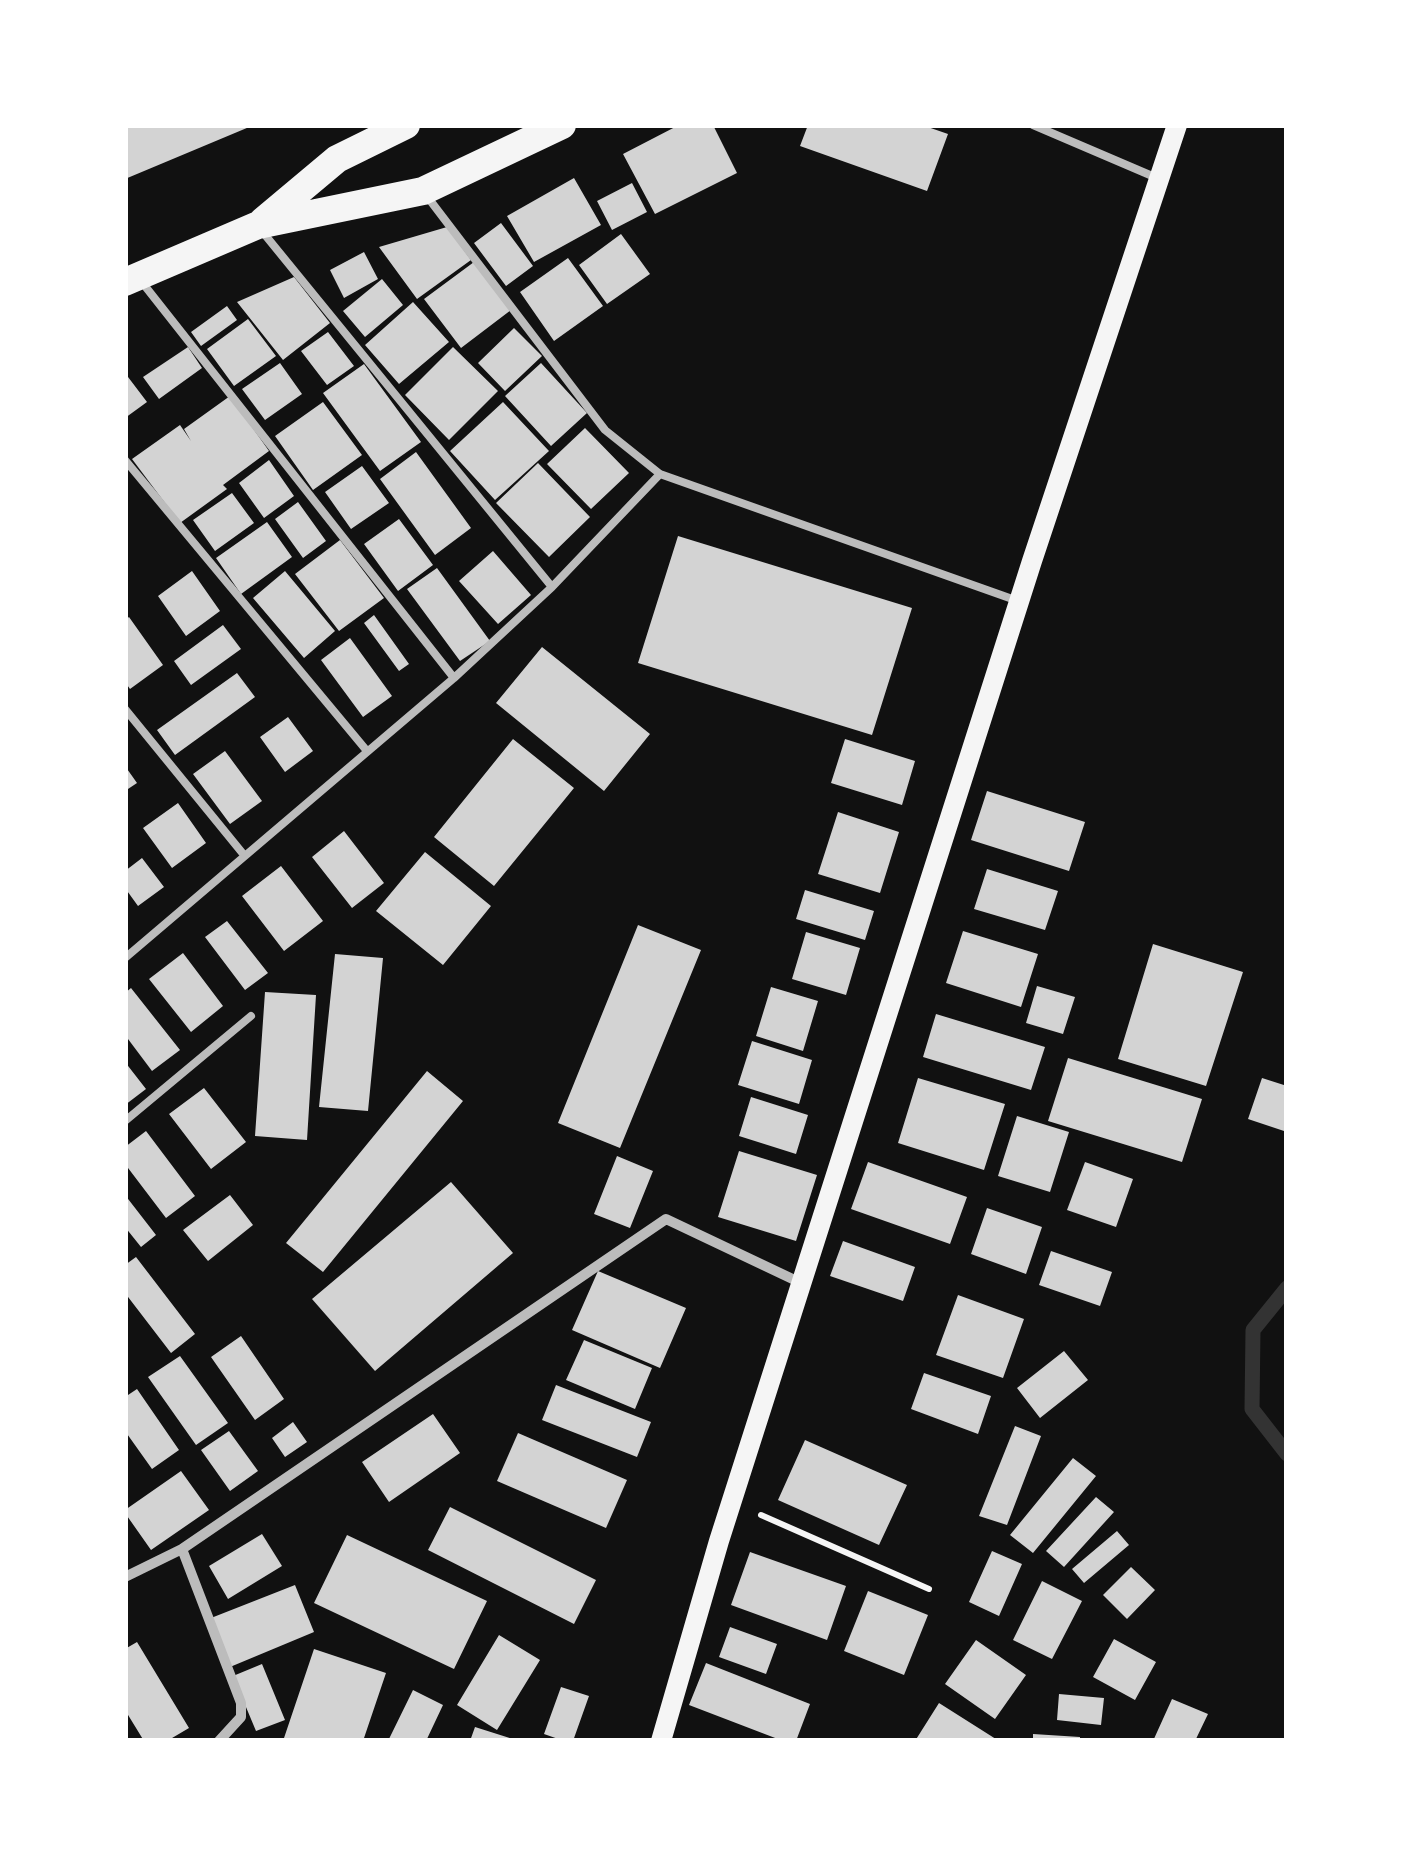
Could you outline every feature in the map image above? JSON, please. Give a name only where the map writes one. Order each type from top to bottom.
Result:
[{"type":"highway","points":[[258,225],[337,160],[406,125]]},
{"type":"highway","points":[[131,280],[258,225],[423,191],[562,125]]},
{"type":"main road","points":[[661,1741],[731,1502],[1019,601],[1177,125]]},
{"type":"street","points":[[125,1577],[182,1549],[666,1219],[802,1284]]},
{"type":"street","points":[[182,1549],[241,1703],[241,1717],[220,1741]]},
{"type":"lane","points":[[1034,125],[1159,179]]},
{"type":"lane","points":[[423,191],[605,430],[660,474],[1019,601]]},
{"type":"lane","points":[[258,225],[552,587]]},
{"type":"lane","points":[[131,280],[454,678]]},
{"type":"lane","points":[[125,460],[367,751]]},
{"type":"lane","points":[[125,958],[454,678],[552,587],[660,474]]},
{"type":"lane","points":[[125,708],[244,855]]},
{"type":"lane","points":[[125,1122],[251,1016]]},
{"type":"path","points":[[731,1502],[929,1589]]},
{"type":"building","points":[[125,125],[254,125],[125,179]]},
{"type":"building","points":[[679,125],[713,125],[737,173],[655,214],[623,154]]},
{"type":"building","points":[[808,125],[922,125],[948,134],[927,191],[800,146]]},
{"type":"building","points":[[574,178],[601,225],[534,262],[507,216]]},
{"type":"building","points":[[632,183],[647,212],[612,230],[597,201]]},
{"type":"building","points":[[501,223],[533,266],[506,286],[474,243]]},
{"type":"building","points":[[447,227],[471,260],[417,299],[379,247]]},
{"type":"building","points":[[621,234],[650,274],[607,304],[579,265]]},
{"type":"building","points":[[364,252],[378,279],[344,298],[330,270]]},
{"type":"building","points":[[568,258],[603,306],[554,341],[520,292]]},
{"type":"building","points":[[474,262],[511,310],[461,348],[424,299]]},
{"type":"building","points":[[294,277],[330,323],[283,360],[237,302]]},
{"type":"building","points":[[382,279],[403,305],[365,337],[343,311]]},
{"type":"building","points":[[413,302],[449,342],[399,384],[365,345]]},
{"type":"building","points":[[227,306],[237,320],[201,346],[191,332]]},
{"type":"building","points":[[248,319],[276,356],[234,386],[207,349]]},
{"type":"building","points":[[514,328],[542,356],[505,391],[478,363]]},
{"type":"building","points":[[328,332],[354,366],[327,385],[301,351]]},
{"type":"building","points":[[188,347],[202,368],[159,399],[143,377]]},
{"type":"building","points":[[453,347],[498,391],[449,440],[405,395]]},
{"type":"building","points":[[280,363],[302,394],[265,420],[242,389]]},
{"type":"building","points":[[541,363],[587,413],[551,446],[505,396]]},
{"type":"building","points":[[364,364],[421,442],[380,471],[323,393]]},
{"type":"building","points":[[125,373],[147,402],[125,418]]},
{"type":"building","points":[[230,396],[269,451],[223,485],[227,489],[180,523],[132,459],[180,425],[191,441],[184,429]]},
{"type":"building","points":[[323,402],[362,455],[313,490],[275,436]]},
{"type":"building","points":[[503,402],[549,451],[495,500],[450,451]]},
{"type":"building","points":[[585,428],[629,473],[591,509],[547,464]]},
{"type":"building","points":[[416,452],[471,528],[435,555],[380,479]]},
{"type":"building","points":[[269,460],[294,496],[264,518],[239,483]]},
{"type":"building","points":[[538,463],[590,517],[549,557],[496,503]]},
{"type":"building","points":[[362,466],[389,503],[351,529],[325,492]]},
{"type":"building","points":[[232,493],[254,523],[215,551],[193,520]]},
{"type":"building","points":[[298,502],[326,541],[303,558],[275,519]]},
{"type":"building","points":[[399,519],[433,565],[398,591],[364,544]]},
{"type":"building","points":[[267,522],[292,557],[241,594],[216,558]]},
{"type":"building","points":[[678,536],[912,608],[872,735],[638,663]]},
{"type":"building","points":[[340,540],[384,598],[339,631],[295,574]]},
{"type":"building","points":[[493,551],[531,595],[498,624],[459,581]]},
{"type":"building","points":[[437,568],[490,641],[460,661],[407,589]]},
{"type":"building","points":[[192,571],[220,611],[186,636],[158,596]]},
{"type":"building","points":[[285,571],[335,631],[304,658],[253,598]]},
{"type":"building","points":[[374,615],[409,664],[399,671],[364,623]]},
{"type":"building","points":[[129,617],[163,665],[130,689],[125,682],[125,620]]},
{"type":"building","points":[[223,625],[241,649],[191,685],[174,661]]},
{"type":"building","points":[[350,638],[392,696],[363,717],[321,660]]},
{"type":"building","points":[[542,647],[650,734],[604,791],[496,703]]},
{"type":"building","points":[[237,673],[255,697],[175,755],[157,730]]},
{"type":"building","points":[[288,717],[313,751],[285,772],[260,737]]},
{"type":"building","points":[[513,739],[574,788],[494,886],[434,837]]},
{"type":"building","points":[[845,739],[915,761],[902,805],[831,783]]},
{"type":"building","points":[[225,751],[262,801],[230,824],[193,774]]},
{"type":"building","points":[[125,766],[137,783],[125,791]]},
{"type":"building","points":[[987,791],[1085,822],[1069,871],[971,840]]},
{"type":"building","points":[[178,803],[206,843],[172,868],[143,828]]},
{"type":"building","points":[[838,812],[899,832],[880,893],[818,874]]},
{"type":"building","points":[[344,831],[384,883],[352,908],[312,857]]},
{"type":"building","points":[[425,852],[491,906],[443,965],[376,911]]},
{"type":"building","points":[[142,858],[164,887],[138,906],[125,888],[125,871]]},
{"type":"building","points":[[281,866],[323,921],[284,951],[242,896]]},
{"type":"building","points":[[987,869],[1058,891],[1045,930],[974,909]]},
{"type":"building","points":[[805,890],[874,911],[865,940],[796,919]]},
{"type":"building","points":[[227,921],[268,973],[245,990],[205,937]]},
{"type":"building","points":[[638,925],[701,950],[620,1148],[558,1123]]},
{"type":"building","points":[[963,931],[1038,954],[1021,1007],[946,983]]},
{"type":"building","points":[[806,932],[860,948],[846,995],[792,979]]},
{"type":"building","points":[[1153,944],[1243,972],[1206,1086],[1118,1059]]},
{"type":"building","points":[[183,953],[223,1006],[191,1032],[149,979]]},
{"type":"building","points":[[335,954],[383,958],[368,1111],[319,1107]]},
{"type":"building","points":[[1037,986],[1075,997],[1063,1034],[1026,1023]]},
{"type":"building","points":[[771,987],[818,1001],[803,1051],[756,1036]]},
{"type":"building","points":[[131,988],[180,1050],[152,1071],[125,1035],[125,993]]},
{"type":"building","points":[[265,992],[316,995],[307,1140],[255,1136]]},
{"type":"building","points":[[936,1014],[1045,1047],[1031,1090],[923,1057]]},
{"type":"building","points":[[752,1041],[812,1060],[799,1104],[738,1085]]},
{"type":"building","points":[[1068,1058],[1202,1099],[1182,1162],[1048,1121]]},
{"type":"building","points":[[125,1062],[146,1089],[125,1105]]},
{"type":"building","points":[[427,1071],[463,1101],[323,1272],[286,1243]]},
{"type":"building","points":[[918,1078],[1005,1104],[984,1170],[898,1143]]},
{"type":"building","points":[[1262,1078],[1287,1086],[1287,1132],[1248,1119]]},
{"type":"building","points":[[204,1088],[246,1142],[211,1169],[169,1114]]},
{"type":"building","points":[[751,1097],[808,1115],[796,1154],[739,1136]]},
{"type":"building","points":[[1017,1116],[1069,1132],[1050,1192],[998,1176]]},
{"type":"building","points":[[146,1131],[195,1196],[166,1218],[125,1164],[125,1147]]},
{"type":"building","points":[[739,1151],[817,1175],[796,1241],[718,1217]]},
{"type":"building","points":[[617,1156],[653,1171],[630,1228],[594,1214]]},
{"type":"building","points":[[868,1162],[967,1197],[950,1244],[851,1209]]},
{"type":"building","points":[[1085,1162],[1133,1179],[1116,1227],[1067,1210]]},
{"type":"building","points":[[451,1182],[513,1253],[375,1371],[312,1299]]},
{"type":"building","points":[[125,1195],[156,1235],[141,1247],[125,1227]]},
{"type":"building","points":[[230,1195],[253,1225],[208,1261],[183,1230]]},
{"type":"building","points":[[987,1208],[1042,1227],[1026,1274],[971,1254]]},
{"type":"building","points":[[843,1241],[915,1267],[903,1301],[830,1276]]},
{"type":"building","points":[[1051,1251],[1112,1272],[1100,1306],[1039,1285]]},
{"type":"building","points":[[136,1257],[195,1334],[171,1353],[125,1293],[125,1265]]},
{"type":"building","points":[[598,1271],[686,1308],[660,1368],[572,1330]]},
{"type":"building","points":[[958,1295],[1024,1319],[1003,1378],[936,1355]]},
{"type":"building","points":[[241,1336],[284,1399],[255,1420],[211,1357]]},
{"type":"building","points":[[584,1340],[652,1368],[635,1409],[566,1380]]},
{"type":"building","points":[[1064,1351],[1088,1380],[1040,1418],[1017,1388]]},
{"type":"building","points":[[180,1356],[228,1423],[196,1445],[148,1377]]},
{"type":"building","points":[[924,1373],[991,1396],[978,1434],[911,1409]]},
{"type":"building","points":[[556,1385],[651,1422],[637,1457],[542,1420]]},
{"type":"building","points":[[137,1389],[179,1450],[152,1469],[125,1431],[125,1397]]},
{"type":"building","points":[[433,1414],[460,1453],[389,1502],[362,1462]]},
{"type":"building","points":[[293,1422],[307,1442],[285,1457],[272,1438]]},
{"type":"building","points":[[1015,1426],[1041,1436],[1007,1525],[979,1516]]},
{"type":"building","points":[[229,1431],[258,1471],[230,1491],[201,1450]]},
{"type":"building","points":[[518,1433],[627,1480],[606,1528],[497,1481]]},
{"type":"building","points":[[805,1440],[907,1485],[879,1545],[778,1500]]},
{"type":"building","points":[[1073,1458],[1096,1476],[1033,1553],[1010,1535]]},
{"type":"building","points":[[181,1471],[209,1510],[151,1550],[125,1510]]},
{"type":"building","points":[[1096,1497],[1114,1512],[1064,1567],[1046,1551]]},
{"type":"building","points":[[450,1507],[596,1580],[574,1624],[428,1550]]},
{"type":"building","points":[[1117,1531],[1129,1545],[1084,1583],[1072,1569]]},
{"type":"building","points":[[262,1534],[282,1566],[228,1599],[209,1566]]},
{"type":"building","points":[[347,1535],[487,1601],[454,1669],[314,1603]]},
{"type":"building","points":[[992,1551],[1022,1564],[999,1616],[969,1602]]},
{"type":"building","points":[[750,1552],[846,1586],[827,1640],[731,1605]]},
{"type":"building","points":[[1131,1567],[1155,1590],[1127,1619],[1103,1595]]},
{"type":"building","points":[[1042,1581],[1082,1601],[1052,1659],[1013,1640]]},
{"type":"building","points":[[295,1585],[314,1632],[230,1667],[211,1618]]},
{"type":"building","points":[[868,1591],[928,1615],[904,1675],[844,1651]]},
{"type":"building","points":[[730,1627],[777,1644],[766,1674],[719,1657]]},
{"type":"building","points":[[499,1635],[540,1660],[497,1730],[457,1705]]},
{"type":"building","points":[[1114,1639],[1156,1662],[1135,1700],[1093,1677]]},
{"type":"building","points":[[976,1640],[1026,1675],[995,1719],[945,1684]]},
{"type":"building","points":[[137,1642],[189,1728],[167,1741],[144,1741],[125,1710],[125,1649]]},
{"type":"building","points":[[314,1649],[386,1673],[363,1741],[283,1741]]},
{"type":"building","points":[[706,1663],[810,1704],[796,1741],[783,1741],[689,1705]]},
{"type":"building","points":[[262,1664],[285,1720],[256,1731],[233,1676]]},
{"type":"building","points":[[561,1687],[589,1696],[573,1741],[544,1734]]},
{"type":"building","points":[[413,1690],[443,1705],[426,1741],[388,1741]]},
{"type":"building","points":[[1059,1694],[1104,1698],[1101,1725],[1057,1720]]},
{"type":"building","points":[[1172,1699],[1208,1714],[1195,1741],[1153,1741]]},
{"type":"building","points":[[939,1703],[999,1741],[915,1741]]},
{"type":"building","points":[[475,1727],[516,1740],[516,1741],[470,1741]]},
{"type":"building","points":[[1033,1734],[1080,1737],[1080,1741],[1033,1741]]},
{"type":"waterway","points":[[1287,1288],[1253,1330],[1252,1409],[1287,1454]]}]
